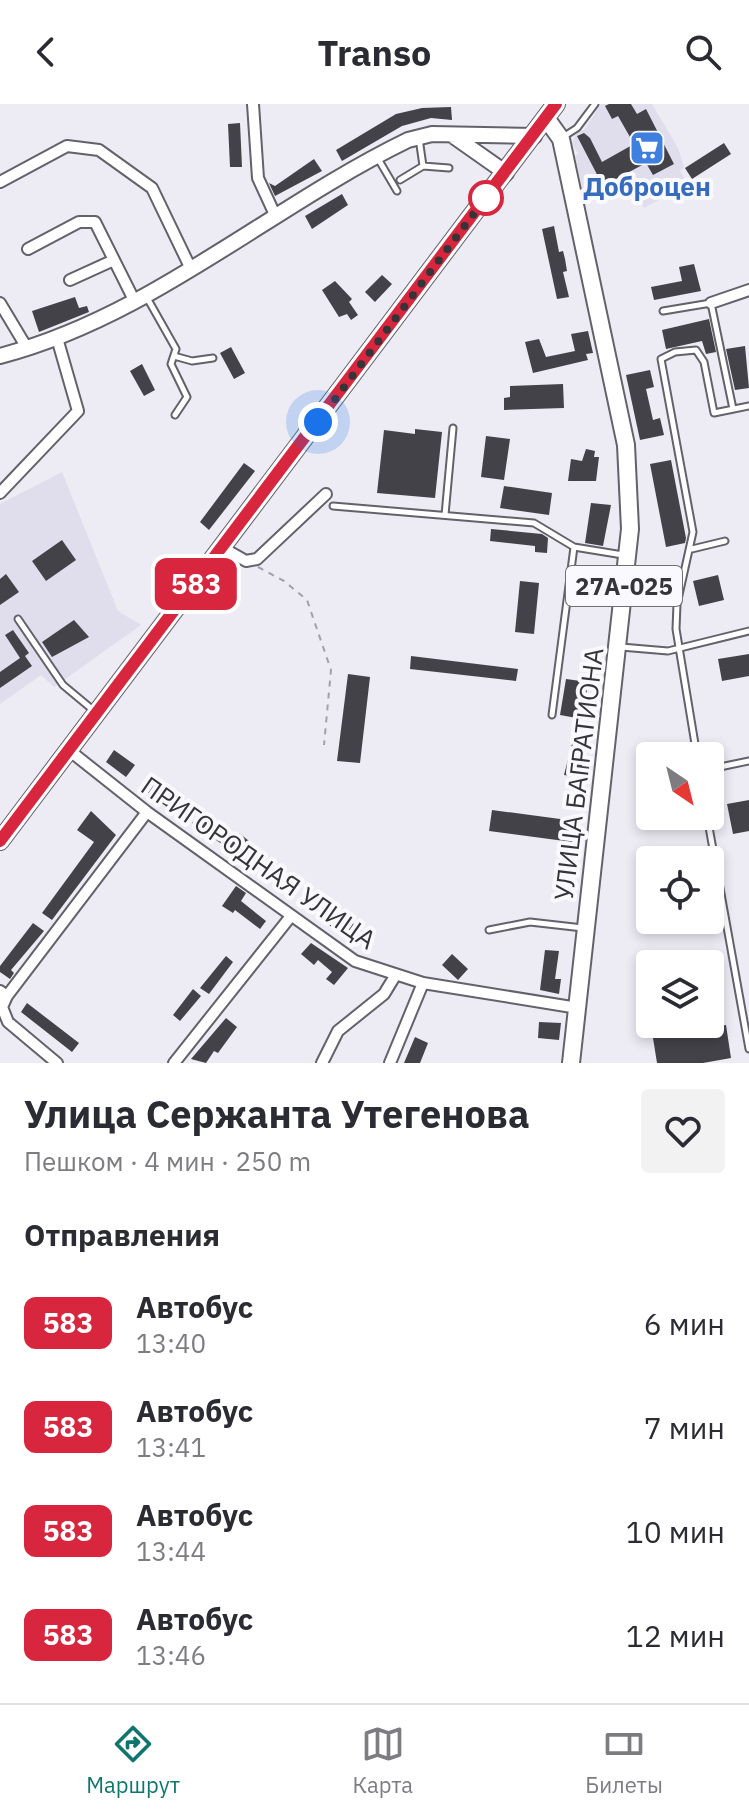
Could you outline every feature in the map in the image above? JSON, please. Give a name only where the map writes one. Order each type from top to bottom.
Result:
[{"type":"main road","points":[[0,841],[551,111]]},
{"type":"main road","name":"УЛИЦА БАГРАТИОНА","points":[[551,111],[561,139],[626,445],[631,493],[627,556],[571,1063]]},
{"type":"main road","points":[[452,135],[506,173]]},
{"type":"main road","points":[[0,356],[57,338],[140,297],[376,156],[418,137],[534,136]]},
{"type":"street","points":[[253,104],[258,178],[276,217]]},
{"type":"street","points":[[0,182],[67,146],[99,150],[152,188],[190,267]]},
{"type":"street","points":[[28,249],[79,222],[95,222],[114,260],[140,297]]},
{"type":"street","points":[[70,280],[114,260]]},
{"type":"street","points":[[711,303],[749,290]]},
{"type":"street","points":[[0,303],[27,348]]},
{"type":"street","points":[[0,493],[78,411],[57,338]]},
{"type":"street","points":[[223,548],[246,561],[266,552],[326,494]]},
{"type":"street","name":"ПРИГОРОДНАЯ УЛИЦА","points":[[70,751],[147,812],[355,961],[423,983],[578,1008]]},
{"type":"street","points":[[57,1063],[2,1014],[2,995],[147,812]]},
{"type":"street","points":[[174,1063],[291,916]]},
{"type":"street","points":[[322,1063],[338,1031],[384,994],[395,976]]},
{"type":"street","points":[[390,1063],[423,983]]},
{"type":"lane","points":[[561,139],[577,128],[595,104]]},
{"type":"lane","points":[[418,137],[423,166]]},
{"type":"lane","points":[[376,156],[397,191]]},
{"type":"lane","points":[[400,180],[423,166],[449,168]]},
{"type":"lane","points":[[140,297],[176,349],[171,364],[187,397],[175,415]]},
{"type":"lane","points":[[663,311],[711,303],[733,409]]},
{"type":"lane","points":[[695,742],[676,612],[692,549],[693,532],[661,359],[675,352],[696,350],[704,362],[714,413],[749,406]]},
{"type":"lane","points":[[174,356],[192,361],[213,358]]},
{"type":"lane","points":[[445,515],[453,428]]},
{"type":"lane","points":[[333,506],[534,523],[574,547],[627,556]]},
{"type":"lane","points":[[692,549],[725,541]]},
{"type":"lane","points":[[552,715],[574,547]]},
{"type":"lane","points":[[18,619],[63,685],[97,713]]},
{"type":"lane","points":[[617,647],[668,651],[749,631]]},
{"type":"lane","points":[[724,766],[749,761]]},
{"type":"lane","points":[[710,830],[749,1049]]},
{"type":"lane","points":[[489,930],[530,922],[584,928]]},
{"type":"path","points":[[246,561],[284,581],[307,600],[331,670],[324,745]]},
{"type":"shaded area","points":[[601,104],[652,104],[678,148],[684,167],[680,171],[688,184],[644,208],[628,178],[585,200],[575,156],[578,154],[572,143]]},
{"type":"shaded area","points":[[62,472],[118,611],[141,625],[54,687],[41,675],[0,704],[0,504]]},
{"type":"building","points":[[631,104],[637,114],[646,109],[674,164],[653,175],[646,163],[603,186],[577,136],[584,133],[590,138],[602,162],[634,144],[618,116],[612,119],[605,106]]},
{"type":"building","points":[[451,107],[452,120],[431,118],[402,126],[342,161],[336,150],[396,114],[422,108]]},
{"type":"building","points":[[240,123],[242,167],[230,167],[228,124]]},
{"type":"building","points":[[724,143],[731,154],[692,179],[685,168]]},
{"type":"building","points":[[314,159],[322,171],[275,196],[269,183],[275,186]]},
{"type":"building","points":[[342,194],[348,205],[312,229],[305,216]]},
{"type":"building","points":[[554,226],[559,252],[563,251],[565,259],[567,271],[563,272],[569,297],[557,299],[542,229]]},
{"type":"building","points":[[694,264],[701,291],[654,300],[651,287],[682,281],[679,267]]},
{"type":"building","points":[[382,275],[392,284],[375,302],[365,292]]},
{"type":"building","points":[[335,281],[352,299],[349,302],[358,315],[351,320],[347,314],[339,317],[322,290]]},
{"type":"building","points":[[75,297],[79,308],[87,306],[89,312],[39,332],[32,311]]},
{"type":"building","points":[[709,319],[716,352],[706,354],[702,341],[666,349],[662,330]]},
{"type":"building","points":[[588,331],[593,353],[586,354],[588,360],[533,373],[525,342],[539,339],[546,357],[575,351],[571,334]]},
{"type":"building","points":[[745,346],[749,388],[735,390],[726,349]]},
{"type":"building","points":[[231,347],[245,373],[234,379],[220,353]]},
{"type":"building","points":[[142,364],[155,390],[144,396],[130,371]]},
{"type":"building","points":[[650,370],[654,387],[646,389],[653,420],[660,418],[664,435],[640,440],[626,375]]},
{"type":"building","points":[[563,384],[564,408],[504,410],[504,398],[510,397],[510,386]]},
{"type":"building","points":[[415,429],[442,432],[435,498],[377,493],[384,430],[415,434]]},
{"type":"building","points":[[486,436],[510,439],[504,480],[481,477]]},
{"type":"building","points":[[586,449],[595,451],[594,457],[599,457],[596,481],[568,481],[571,459],[582,461]]},
{"type":"building","points":[[671,460],[686,538],[685,543],[666,547],[650,464]]},
{"type":"building","points":[[244,463],[255,471],[209,530],[200,522]]},
{"type":"building","points":[[504,486],[552,493],[549,515],[500,508]]},
{"type":"building","points":[[591,503],[611,505],[603,546],[585,543]]},
{"type":"building","points":[[491,529],[542,534],[548,538],[547,553],[535,552],[535,546],[490,541]]},
{"type":"building","points":[[62,540],[76,560],[46,581],[32,561]]},
{"type":"building","points":[[174,557],[185,566],[166,591],[155,582]]},
{"type":"building","points":[[6,574],[19,592],[0,605],[0,579]]},
{"type":"building","points":[[718,575],[724,600],[699,606],[693,581]]},
{"type":"building","points":[[520,581],[539,583],[534,634],[515,632]]},
{"type":"building","points":[[74,620],[89,637],[52,657],[42,642]]},
{"type":"building","points":[[13,630],[29,653],[25,656],[32,666],[0,688],[0,672],[20,658],[5,635]]},
{"type":"building","points":[[749,654],[749,676],[722,681],[718,659]]},
{"type":"building","points":[[411,656],[518,669],[516,681],[410,669]]},
{"type":"building","points":[[348,674],[370,677],[360,763],[337,761]]},
{"type":"building","points":[[566,679],[588,682],[586,697],[592,698],[590,709],[584,708],[582,719],[560,715]]},
{"type":"building","points":[[572,744],[585,746],[582,766],[589,767],[588,778],[564,775]]},
{"type":"building","points":[[114,750],[135,765],[126,777],[106,762]]},
{"type":"building","points":[[158,779],[181,796],[171,810],[148,793]]},
{"type":"building","points":[[749,800],[749,831],[733,834],[727,804]]},
{"type":"building","points":[[492,810],[575,821],[572,842],[489,831]]},
{"type":"building","points":[[91,811],[116,835],[52,920],[42,913],[94,842],[77,830]]},
{"type":"building","points":[[201,812],[234,838],[239,833],[249,841],[246,844],[265,859],[257,869],[192,823]]},
{"type":"building","points":[[236,886],[246,893],[241,901],[266,921],[260,929],[235,910],[233,913],[222,906]]},
{"type":"building","points":[[338,911],[366,934],[356,946],[330,926],[329,921]]},
{"type":"building","points":[[33,923],[44,931],[11,970],[14,973],[10,979],[0,972],[0,966]]},
{"type":"building","points":[[311,943],[348,968],[334,985],[326,979],[332,972],[318,960],[314,965],[301,954]]},
{"type":"building","points":[[545,950],[559,951],[555,979],[561,979],[559,994],[540,990]]},
{"type":"building","points":[[452,954],[468,969],[458,980],[442,965]]},
{"type":"building","points":[[226,956],[233,962],[209,994],[200,988]]},
{"type":"building","points":[[193,989],[201,996],[180,1021],[173,1015]]},
{"type":"building","points":[[27,1003],[79,1043],[72,1052],[21,1012]]},
{"type":"building","points":[[226,1018],[237,1027],[218,1053],[214,1051],[206,1063],[191,1059]]},
{"type":"building","points":[[539,1022],[561,1023],[559,1040],[538,1038]]},
{"type":"building","points":[[724,1025],[731,1058],[703,1063],[657,1063],[653,1038],[724,1038]]},
{"type":"building","points":[[415,1037],[428,1043],[420,1063],[404,1063]]},
{"type":"bus line","name":"583","points":[[0,841],[301,446],[556,104]]},
{"type":"place","name":"Доброцен","points":[[647,148]]},
{"type":"route","points":[[318,422],[493,188],[486,198]]}]
